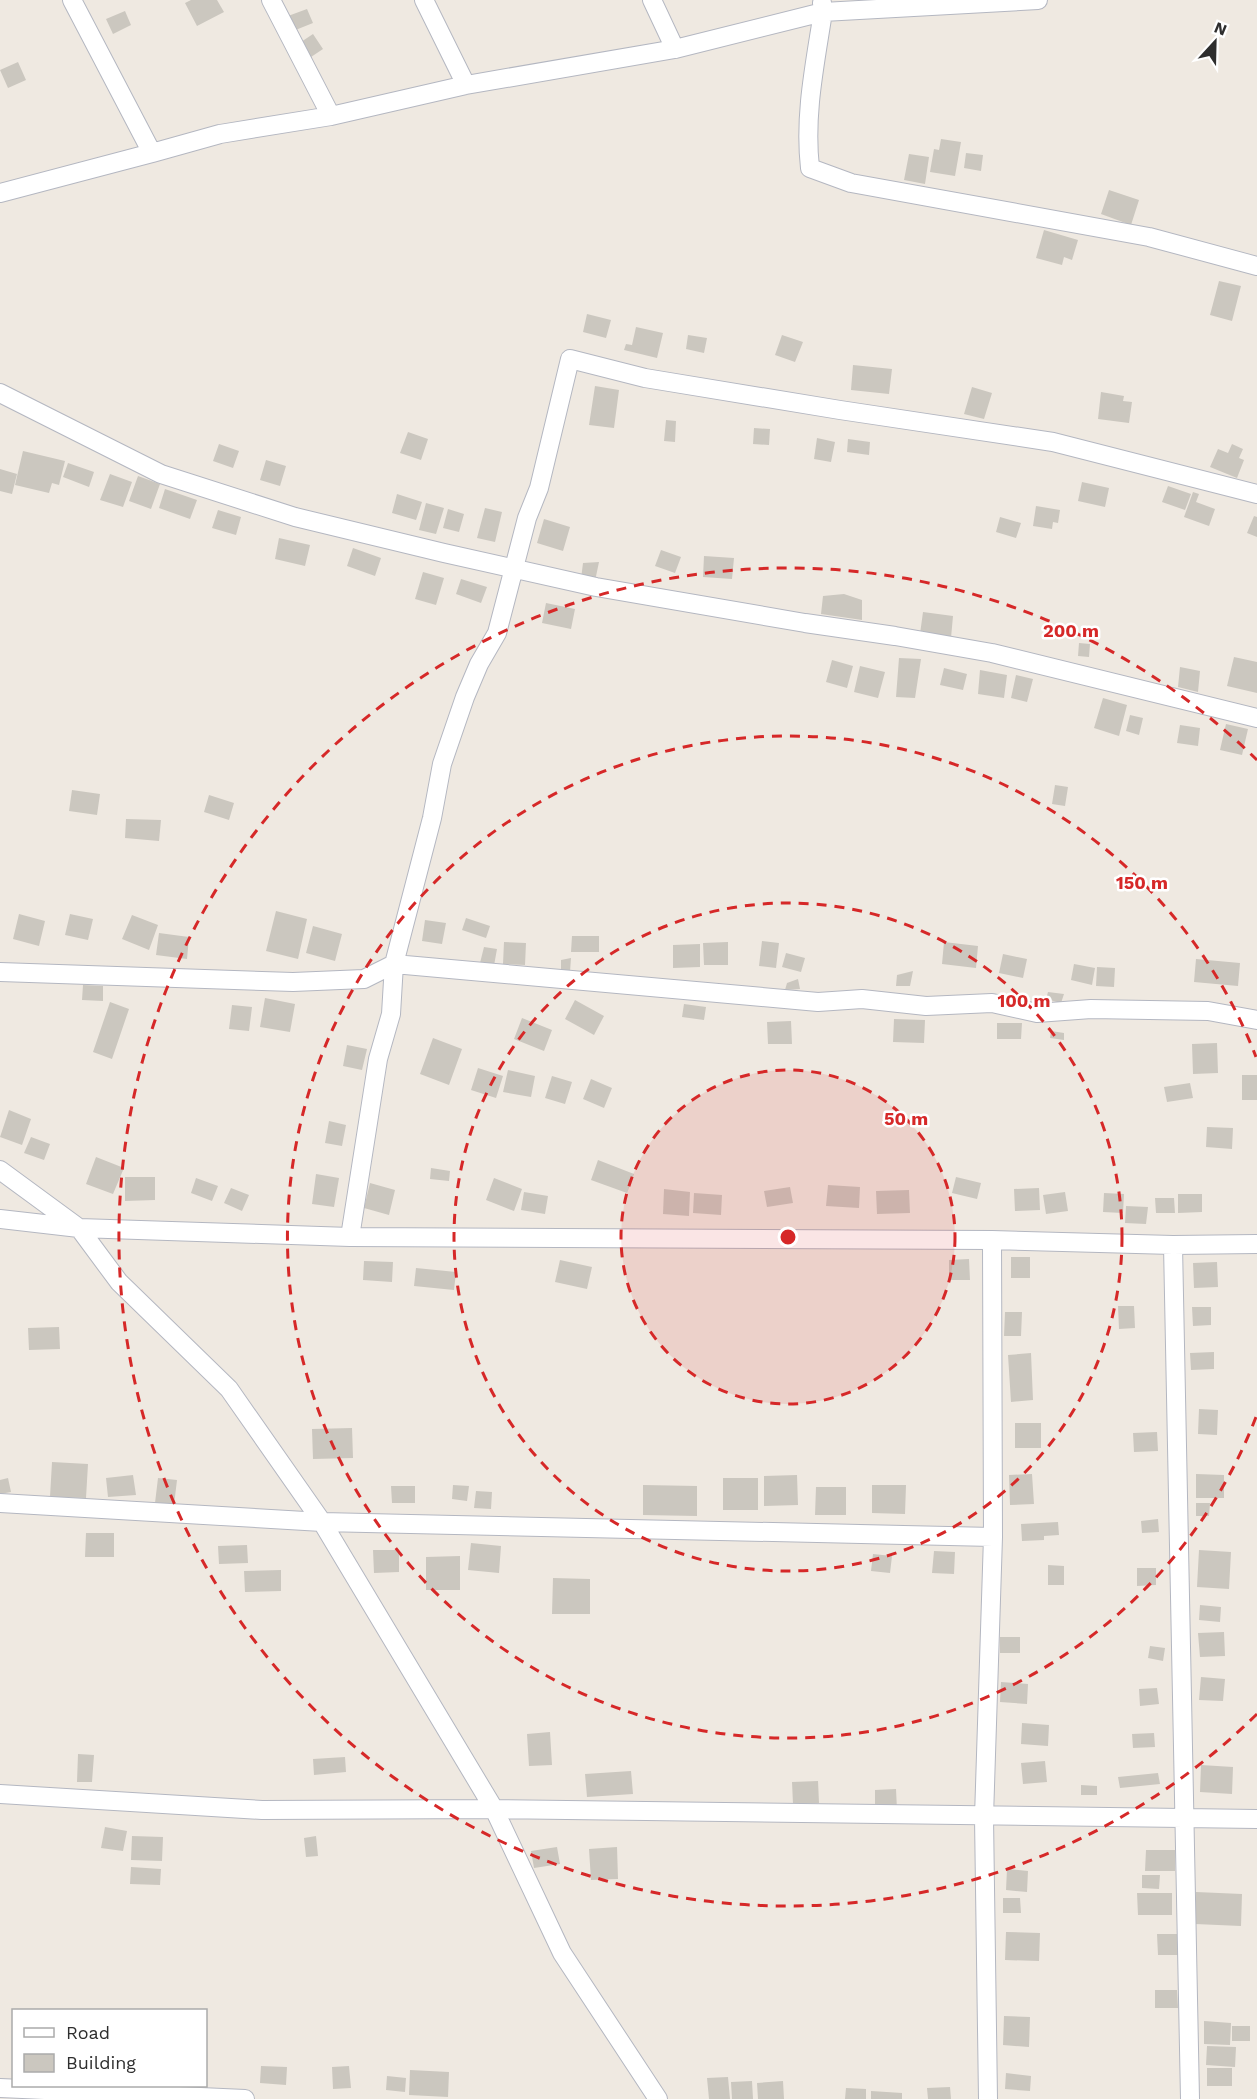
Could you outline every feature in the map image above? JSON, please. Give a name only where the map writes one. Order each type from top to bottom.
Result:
[{"type":"street","points":[[72,0],[152,153]]},
{"type":"street","points":[[271,0],[331,116]]},
{"type":"street","points":[[424,0],[465,85]]},
{"type":"street","points":[[652,0],[675,49]]},
{"type":"street","points":[[0,193],[220,134],[331,116],[465,85],[675,49],[823,6],[1038,0]]},
{"type":"street","points":[[823,6],[810,89],[807,140],[810,168],[851,183],[1149,237],[1257,267]]},
{"type":"street","points":[[350,1237],[378,1059],[391,1014],[394,964],[432,818],[442,764],[465,697],[479,664],[497,633],[527,518],[539,488],[570,359],[656,380],[1053,442],[1257,494]]},
{"type":"street","points":[[0,393],[161,474],[295,517],[596,587],[992,653],[1257,718]]},
{"type":"street","points":[[0,972],[293,982],[364,979],[394,964],[818,1002],[862,999],[926,1006],[992,1003],[1036,1013],[1091,1009],[1208,1011],[1257,1020]]},
{"type":"street","points":[[0,1170],[79,1228],[119,1282],[229,1389],[322,1522],[495,1809],[562,1953],[658,2099]]},
{"type":"street","points":[[0,1219],[79,1228],[350,1237],[992,1240],[1173,1245],[1257,1244]]},
{"type":"street","points":[[988,2099],[984,1817],[993,1537],[992,1240]]},
{"type":"street","points":[[1173,1245],[1190,2099]]},
{"type":"street","points":[[0,1503],[322,1522],[993,1537]]},
{"type":"street","points":[[0,1794],[262,1809],[495,1809],[1257,1819]]},
{"type":"street","points":[[0,2088],[246,2099]]},
{"type":"building","points":[[191,0],[217,0],[224,12],[197,26],[185,3]]},
{"type":"building","points":[[307,9],[313,23],[293,31],[288,16]]},
{"type":"building","points":[[125,11],[131,25],[113,34],[106,19]]},
{"type":"building","points":[[313,34],[323,49],[311,57],[301,42]]},
{"type":"building","points":[[18,62],[26,80],[8,88],[0,70]]},
{"type":"building","points":[[941,139],[961,142],[955,176],[930,172],[934,149],[939,150]]},
{"type":"building","points":[[966,153],[983,155],[981,171],[964,168]]},
{"type":"building","points":[[909,154],[929,157],[925,184],[904,180]]},
{"type":"building","points":[[1109,190],[1139,200],[1131,225],[1101,214]]},
{"type":"building","points":[[1044,230],[1078,240],[1072,260],[1064,257],[1062,265],[1036,258]]},
{"type":"building","points":[[1219,281],[1241,286],[1232,321],[1210,315]]},
{"type":"building","points":[[587,314],[611,320],[606,338],[583,332]]},
{"type":"building","points":[[636,327],[663,333],[657,358],[624,350],[626,344],[632,345]]},
{"type":"building","points":[[688,335],[707,338],[704,353],[686,349]]},
{"type":"building","points":[[782,335],[803,342],[795,362],[775,355]]},
{"type":"building","points":[[853,365],[892,369],[889,394],[851,390]]},
{"type":"building","points":[[595,386],[619,390],[614,428],[589,425]]},
{"type":"building","points":[[972,387],[992,393],[984,419],[964,414]]},
{"type":"building","points":[[1101,392],[1124,396],[1123,401],[1132,402],[1129,423],[1098,419]]},
{"type":"building","points":[[666,420],[676,421],[675,442],[664,441]]},
{"type":"building","points":[[754,428],[770,429],[769,445],[753,444]]},
{"type":"building","points":[[408,432],[428,439],[421,460],[400,453]]},
{"type":"building","points":[[817,438],[835,442],[831,462],[814,459]]},
{"type":"building","points":[[848,439],[870,442],[869,455],[847,452]]},
{"type":"building","points":[[219,444],[239,451],[233,468],[213,461]]},
{"type":"building","points":[[1232,444],[1243,449],[1239,458],[1244,460],[1237,478],[1210,467],[1218,449],[1228,453]]},
{"type":"building","points":[[23,451],[65,461],[59,485],[52,483],[49,493],[15,485]]},
{"type":"building","points":[[266,460],[286,466],[280,486],[260,480]]},
{"type":"building","points":[[68,463],[94,472],[89,487],[63,477]]},
{"type":"building","points":[[0,469],[17,474],[12,494],[0,491]]},
{"type":"building","points":[[110,474],[132,482],[123,507],[100,500]]},
{"type":"building","points":[[138,476],[160,484],[151,509],[129,501]]},
{"type":"building","points":[[1082,482],[1109,488],[1105,507],[1078,501]]},
{"type":"building","points":[[1168,486],[1191,494],[1185,510],[1162,502]]},
{"type":"building","points":[[165,489],[197,500],[190,519],[159,508]]},
{"type":"building","points":[[1193,492],[1199,494],[1196,502],[1215,509],[1209,526],[1184,517]]},
{"type":"building","points":[[397,494],[422,502],[416,520],[392,513]]},
{"type":"building","points":[[426,503],[444,508],[436,534],[419,530]]},
{"type":"building","points":[[1036,506],[1060,510],[1058,523],[1053,522],[1052,529],[1033,526]]},
{"type":"building","points":[[485,508],[502,512],[495,542],[477,538]]},
{"type":"building","points":[[448,509],[464,514],[459,532],[443,528]]},
{"type":"building","points":[[218,510],[241,517],[236,535],[212,528]]},
{"type":"building","points":[[1254,516],[1257,517],[1257,537],[1247,533]]},
{"type":"building","points":[[1000,517],[1021,523],[1016,538],[996,532]]},
{"type":"building","points":[[544,519],[570,527],[563,551],[537,543]]},
{"type":"building","points":[[279,538],[310,545],[305,566],[275,559]]},
{"type":"building","points":[[353,548],[381,558],[375,576],[347,566]]},
{"type":"building","points":[[661,550],[681,557],[675,573],[655,566]]},
{"type":"building","points":[[704,556],[734,558],[732,579],[703,577]]},
{"type":"building","points":[[599,562],[595,581],[581,579],[583,563]]},
{"type":"building","points":[[423,572],[444,578],[436,605],[415,599]]},
{"type":"building","points":[[461,579],[487,587],[481,603],[456,594]]},
{"type":"building","points":[[844,594],[862,600],[862,620],[821,614],[823,596]]},
{"type":"building","points":[[546,603],[575,609],[571,629],[542,623]]},
{"type":"building","points":[[923,612],[953,616],[951,638],[920,634]]},
{"type":"building","points":[[1079,643],[1090,644],[1089,657],[1078,656]]},
{"type":"building","points":[[1234,657],[1257,662],[1257,693],[1227,686]]},
{"type":"building","points":[[899,658],[921,659],[915,698],[896,697]]},
{"type":"building","points":[[832,660],[853,666],[847,688],[826,682]]},
{"type":"building","points":[[860,666],[885,672],[878,698],[854,692]]},
{"type":"building","points":[[1180,667],[1200,671],[1198,692],[1178,687]]},
{"type":"building","points":[[944,668],[967,674],[963,690],[940,685]]},
{"type":"building","points":[[980,670],[1007,675],[1004,698],[978,694]]},
{"type":"building","points":[[1016,675],[1033,679],[1027,702],[1011,698]]},
{"type":"building","points":[[1103,698],[1127,705],[1119,736],[1094,728]]},
{"type":"building","points":[[1130,715],[1143,718],[1139,735],[1126,731]]},
{"type":"building","points":[[1226,724],[1248,729],[1242,755],[1220,750]]},
{"type":"building","points":[[1180,725],[1200,728],[1198,746],[1177,743]]},
{"type":"building","points":[[1055,785],[1068,787],[1065,806],[1052,804]]},
{"type":"building","points":[[72,790],[100,794],[97,815],[69,811]]},
{"type":"building","points":[[209,795],[234,803],[229,820],[204,812]]},
{"type":"building","points":[[126,819],[161,820],[159,841],[125,838]]},
{"type":"building","points":[[276,911],[307,919],[298,959],[266,951]]},
{"type":"building","points":[[19,914],[45,921],[39,946],[13,939]]},
{"type":"building","points":[[70,914],[93,919],[88,940],[65,935]]},
{"type":"building","points":[[132,915],[158,925],[149,950],[122,939]]},
{"type":"building","points":[[466,918],[490,926],[486,938],[462,930]]},
{"type":"building","points":[[425,920],[446,923],[442,944],[422,941]]},
{"type":"building","points":[[313,926],[342,934],[335,961],[306,953]]},
{"type":"building","points":[[159,933],[189,937],[187,959],[156,955]]},
{"type":"building","points":[[572,936],[599,936],[599,952],[571,952]]},
{"type":"building","points":[[762,941],[779,943],[776,968],[759,966]]},
{"type":"building","points":[[504,942],[526,943],[525,965],[503,964]]},
{"type":"building","points":[[728,942],[728,965],[704,965],[703,943]]},
{"type":"building","points":[[944,942],[978,946],[976,968],[942,964]]},
{"type":"building","points":[[700,944],[700,967],[673,968],[673,945]]},
{"type":"building","points":[[484,947],[497,949],[493,971],[479,967]]},
{"type":"building","points":[[786,953],[805,958],[801,972],[782,967]]},
{"type":"building","points":[[1003,954],[1027,959],[1023,978],[999,973]]},
{"type":"building","points":[[571,958],[570,972],[561,971],[561,960]]},
{"type":"building","points":[[1196,959],[1240,963],[1238,986],[1194,982]]},
{"type":"building","points":[[1074,964],[1095,968],[1092,985],[1071,980]]},
{"type":"building","points":[[1097,967],[1115,968],[1114,987],[1096,986]]},
{"type":"building","points":[[913,971],[910,986],[896,986],[897,975]]},
{"type":"building","points":[[798,979],[800,989],[785,990],[787,983]]},
{"type":"building","points":[[83,985],[103,986],[103,1001],[82,1000]]},
{"type":"building","points":[[1048,992],[1064,994],[1061,1003],[1046,999]]},
{"type":"building","points":[[265,998],[295,1004],[290,1032],[260,1027]]},
{"type":"building","points":[[575,1000],[604,1016],[594,1035],[565,1019]]},
{"type":"building","points":[[110,1002],[129,1009],[112,1059],[93,1052]]},
{"type":"building","points":[[684,1004],[706,1007],[704,1020],[682,1017]]},
{"type":"building","points":[[232,1005],[252,1007],[249,1031],[229,1029]]},
{"type":"building","points":[[522,1018],[552,1030],[544,1051],[514,1039]]},
{"type":"building","points":[[894,1019],[925,1020],[924,1043],[893,1042]]},
{"type":"building","points":[[791,1021],[792,1044],[768,1044],[767,1022]]},
{"type":"building","points":[[997,1023],[1022,1023],[1021,1039],[997,1039]]},
{"type":"building","points":[[1051,1031],[1064,1033],[1064,1040],[1050,1038]]},
{"type":"building","points":[[433,1038],[462,1049],[449,1085],[420,1074]]},
{"type":"building","points":[[1217,1043],[1218,1073],[1193,1074],[1192,1044]]},
{"type":"building","points":[[347,1045],[367,1049],[362,1070],[343,1066]]},
{"type":"building","points":[[478,1068],[503,1076],[496,1098],[471,1090]]},
{"type":"building","points":[[508,1070],[535,1076],[531,1097],[503,1092]]},
{"type":"building","points":[[1242,1075],[1257,1075],[1257,1100],[1242,1100]]},
{"type":"building","points":[[552,1076],[572,1082],[565,1104],[545,1098]]},
{"type":"building","points":[[591,1079],[612,1088],[604,1108],[583,1099]]},
{"type":"building","points":[[1190,1083],[1193,1098],[1167,1102],[1164,1087]]},
{"type":"building","points":[[9,1110],[31,1119],[22,1145],[0,1137]]},
{"type":"building","points":[[329,1121],[346,1125],[342,1146],[325,1143]]},
{"type":"building","points":[[1207,1127],[1233,1128],[1232,1149],[1206,1147]]},
{"type":"building","points":[[31,1137],[50,1144],[44,1160],[24,1153]]},
{"type":"building","points":[[96,1157],[124,1168],[113,1194],[86,1184]]},
{"type":"building","points":[[598,1160],[634,1174],[627,1193],[591,1180]]},
{"type":"building","points":[[431,1168],[450,1171],[449,1181],[430,1179]]},
{"type":"building","points":[[316,1174],[339,1178],[334,1207],[312,1204]]},
{"type":"building","points":[[125,1177],[155,1177],[155,1200],[125,1201]]},
{"type":"building","points":[[956,1177],[981,1183],[977,1199],[952,1193]]},
{"type":"building","points":[[196,1178],[218,1186],[212,1201],[191,1193]]},
{"type":"building","points":[[494,1178],[522,1189],[514,1211],[486,1200]]},
{"type":"building","points":[[370,1183],[395,1190],[389,1215],[364,1208]]},
{"type":"building","points":[[828,1185],[860,1187],[859,1208],[826,1206]]},
{"type":"building","points":[[790,1187],[793,1203],[767,1207],[764,1191]]},
{"type":"building","points":[[231,1188],[249,1195],[242,1211],[224,1203]]},
{"type":"building","points":[[1039,1188],[1040,1210],[1015,1211],[1014,1189]]},
{"type":"building","points":[[664,1189],[690,1192],[689,1216],[663,1214]]},
{"type":"building","points":[[909,1190],[910,1213],[877,1214],[876,1191]]},
{"type":"building","points":[[524,1192],[548,1196],[545,1214],[521,1210]]},
{"type":"building","points":[[1065,1192],[1068,1211],[1046,1214],[1043,1195]]},
{"type":"building","points":[[694,1193],[722,1195],[721,1215],[693,1213]]},
{"type":"building","points":[[1104,1193],[1124,1194],[1123,1213],[1103,1212]]},
{"type":"building","points":[[1178,1194],[1202,1194],[1202,1212],[1178,1213]]},
{"type":"building","points":[[1155,1198],[1174,1198],[1175,1213],[1156,1213]]},
{"type":"building","points":[[1126,1206],[1148,1207],[1146,1224],[1125,1223]]},
{"type":"building","points":[[1011,1257],[1030,1257],[1030,1278],[1011,1278]]},
{"type":"building","points":[[969,1259],[970,1280],[949,1280],[949,1260]]},
{"type":"building","points":[[560,1260],[592,1267],[587,1289],[555,1282]]},
{"type":"building","points":[[364,1261],[393,1262],[392,1282],[363,1280]]},
{"type":"building","points":[[1217,1262],[1218,1287],[1194,1288],[1193,1263]]},
{"type":"building","points":[[416,1268],[456,1272],[454,1290],[414,1286]]},
{"type":"building","points":[[1118,1306],[1134,1306],[1135,1328],[1119,1329]]},
{"type":"building","points":[[1192,1307],[1211,1307],[1211,1325],[1193,1326]]},
{"type":"building","points":[[1005,1312],[1022,1312],[1021,1336],[1004,1336]]},
{"type":"building","points":[[59,1327],[60,1349],[29,1350],[28,1328]]},
{"type":"building","points":[[1214,1352],[1214,1369],[1191,1370],[1190,1353]]},
{"type":"building","points":[[1031,1353],[1033,1400],[1011,1402],[1008,1355]]},
{"type":"building","points":[[1199,1409],[1218,1410],[1217,1435],[1198,1434]]},
{"type":"building","points":[[1015,1423],[1041,1423],[1041,1448],[1015,1448]]},
{"type":"building","points":[[352,1428],[353,1458],[313,1459],[312,1429]]},
{"type":"building","points":[[1157,1432],[1158,1451],[1134,1452],[1133,1433]]},
{"type":"building","points":[[52,1462],[88,1464],[86,1498],[50,1497]]},
{"type":"building","points":[[1032,1474],[1034,1504],[1010,1505],[1009,1475]]},
{"type":"building","points":[[1196,1474],[1224,1475],[1224,1498],[1196,1498]]},
{"type":"building","points":[[133,1475],[136,1495],[108,1497],[106,1478]]},
{"type":"building","points":[[797,1475],[798,1505],[764,1506],[764,1476]]},
{"type":"building","points":[[8,1478],[11,1492],[0,1494],[0,1480]]},
{"type":"building","points":[[158,1478],[177,1480],[174,1505],[155,1503]]},
{"type":"building","points":[[723,1478],[758,1478],[758,1510],[723,1510]]},
{"type":"building","points":[[453,1485],[469,1486],[467,1501],[452,1499]]},
{"type":"building","points":[[643,1485],[697,1486],[697,1516],[643,1515]]},
{"type":"building","points":[[872,1485],[906,1485],[905,1514],[872,1513]]},
{"type":"building","points":[[391,1486],[415,1486],[415,1503],[392,1503]]},
{"type":"building","points":[[816,1487],[846,1487],[846,1515],[815,1515]]},
{"type":"building","points":[[476,1491],[492,1492],[491,1509],[474,1508]]},
{"type":"building","points":[[1196,1503],[1210,1503],[1209,1516],[1196,1516]]},
{"type":"building","points":[[1158,1519],[1159,1532],[1142,1533],[1141,1521]]},
{"type":"building","points":[[1058,1522],[1059,1535],[1044,1536],[1044,1540],[1022,1541],[1021,1524]]},
{"type":"building","points":[[86,1533],[114,1533],[114,1557],[85,1557]]},
{"type":"building","points":[[471,1543],[501,1546],[499,1573],[468,1570]]},
{"type":"building","points":[[247,1545],[248,1563],[219,1564],[218,1546]]},
{"type":"building","points":[[373,1550],[399,1550],[399,1572],[374,1573]]},
{"type":"building","points":[[1199,1550],[1231,1552],[1229,1589],[1197,1587]]},
{"type":"building","points":[[934,1551],[955,1552],[954,1574],[932,1573]]},
{"type":"building","points":[[873,1554],[892,1556],[890,1573],[871,1571]]},
{"type":"building","points":[[460,1556],[460,1590],[426,1590],[426,1557]]},
{"type":"building","points":[[1048,1565],[1064,1566],[1064,1585],[1048,1585]]},
{"type":"building","points":[[1137,1568],[1156,1568],[1156,1585],[1137,1586]]},
{"type":"building","points":[[281,1570],[281,1591],[245,1592],[244,1571]]},
{"type":"building","points":[[553,1578],[590,1579],[590,1614],[552,1614]]},
{"type":"building","points":[[1200,1605],[1221,1607],[1220,1622],[1199,1620]]},
{"type":"building","points":[[1224,1632],[1225,1656],[1200,1657],[1198,1633]]},
{"type":"building","points":[[1000,1637],[1020,1637],[1020,1653],[1000,1653]]},
{"type":"building","points":[[1150,1646],[1165,1648],[1163,1661],[1148,1658]]},
{"type":"building","points":[[1201,1677],[1225,1679],[1223,1701],[1199,1700]]},
{"type":"building","points":[[1001,1682],[1028,1684],[1027,1704],[1000,1702]]},
{"type":"building","points":[[1157,1688],[1159,1704],[1140,1706],[1139,1689]]},
{"type":"building","points":[[1022,1723],[1049,1725],[1048,1746],[1021,1744]]},
{"type":"building","points":[[550,1732],[552,1765],[529,1766],[527,1734]]},
{"type":"building","points":[[1154,1733],[1155,1747],[1133,1748],[1132,1734]]},
{"type":"building","points":[[78,1754],[94,1755],[92,1782],[77,1782]]},
{"type":"building","points":[[345,1757],[346,1772],[314,1775],[313,1759]]},
{"type":"building","points":[[1045,1761],[1047,1782],[1023,1784],[1021,1763]]},
{"type":"building","points":[[1201,1765],[1233,1767],[1232,1794],[1200,1792]]},
{"type":"building","points":[[631,1771],[633,1794],[587,1797],[585,1774]]},
{"type":"building","points":[[1158,1773],[1160,1784],[1120,1788],[1118,1777]]},
{"type":"building","points":[[818,1781],[819,1803],[793,1804],[792,1782]]},
{"type":"building","points":[[1081,1785],[1097,1786],[1097,1795],[1081,1795]]},
{"type":"building","points":[[896,1789],[897,1810],[875,1810],[875,1790]]},
{"type":"building","points":[[105,1827],[127,1831],[123,1851],[101,1848]]},
{"type":"building","points":[[132,1836],[163,1837],[162,1861],[131,1860]]},
{"type":"building","points":[[316,1836],[318,1856],[306,1857],[304,1838]]},
{"type":"building","points":[[557,1847],[560,1864],[534,1868],[531,1851]]},
{"type":"building","points":[[617,1847],[618,1879],[591,1880],[589,1849]]},
{"type":"building","points":[[1146,1850],[1175,1850],[1175,1871],[1145,1871]]},
{"type":"building","points":[[131,1867],[161,1869],[160,1885],[130,1884]]},
{"type":"building","points":[[1007,1869],[1028,1871],[1027,1892],[1006,1890]]},
{"type":"building","points":[[1142,1875],[1160,1875],[1159,1889],[1142,1888]]},
{"type":"building","points":[[1196,1892],[1242,1894],[1241,1926],[1195,1924]]},
{"type":"building","points":[[1137,1893],[1172,1893],[1172,1915],[1138,1915]]},
{"type":"building","points":[[1003,1898],[1020,1898],[1021,1913],[1003,1913]]},
{"type":"building","points":[[1006,1932],[1040,1933],[1039,1961],[1005,1960]]},
{"type":"building","points":[[1157,1934],[1177,1934],[1178,1955],[1158,1955]]},
{"type":"building","points":[[1155,1990],[1177,1990],[1178,2008],[1155,2008]]},
{"type":"building","points":[[1004,2016],[1030,2017],[1029,2047],[1003,2045]]},
{"type":"building","points":[[1204,2021],[1231,2023],[1230,2045],[1204,2044]]},
{"type":"building","points":[[1232,2026],[1250,2026],[1250,2041],[1232,2041]]},
{"type":"building","points":[[1207,2046],[1236,2047],[1235,2067],[1206,2065]]},
{"type":"building","points":[[261,2066],[287,2067],[286,2085],[260,2083]]},
{"type":"building","points":[[349,2066],[351,2088],[333,2089],[332,2067]]},
{"type":"building","points":[[1207,2068],[1232,2068],[1232,2086],[1207,2086]]},
{"type":"building","points":[[410,2070],[449,2072],[448,2097],[409,2095]]},
{"type":"building","points":[[1006,2073],[1031,2076],[1030,2091],[1005,2089]]},
{"type":"building","points":[[387,2076],[406,2078],[405,2092],[386,2090]]},
{"type":"building","points":[[728,2077],[730,2099],[709,2099],[707,2078]]},
{"type":"building","points":[[752,2081],[753,2099],[732,2099],[731,2082]]},
{"type":"building","points":[[783,2081],[784,2099],[758,2099],[757,2083]]},
{"type":"building","points":[[950,2087],[951,2099],[928,2099],[927,2088]]},
{"type":"building","points":[[846,2088],[866,2089],[866,2099],[845,2099]]},
{"type":"building","points":[[871,2091],[902,2093],[902,2099],[871,2099]]}]
